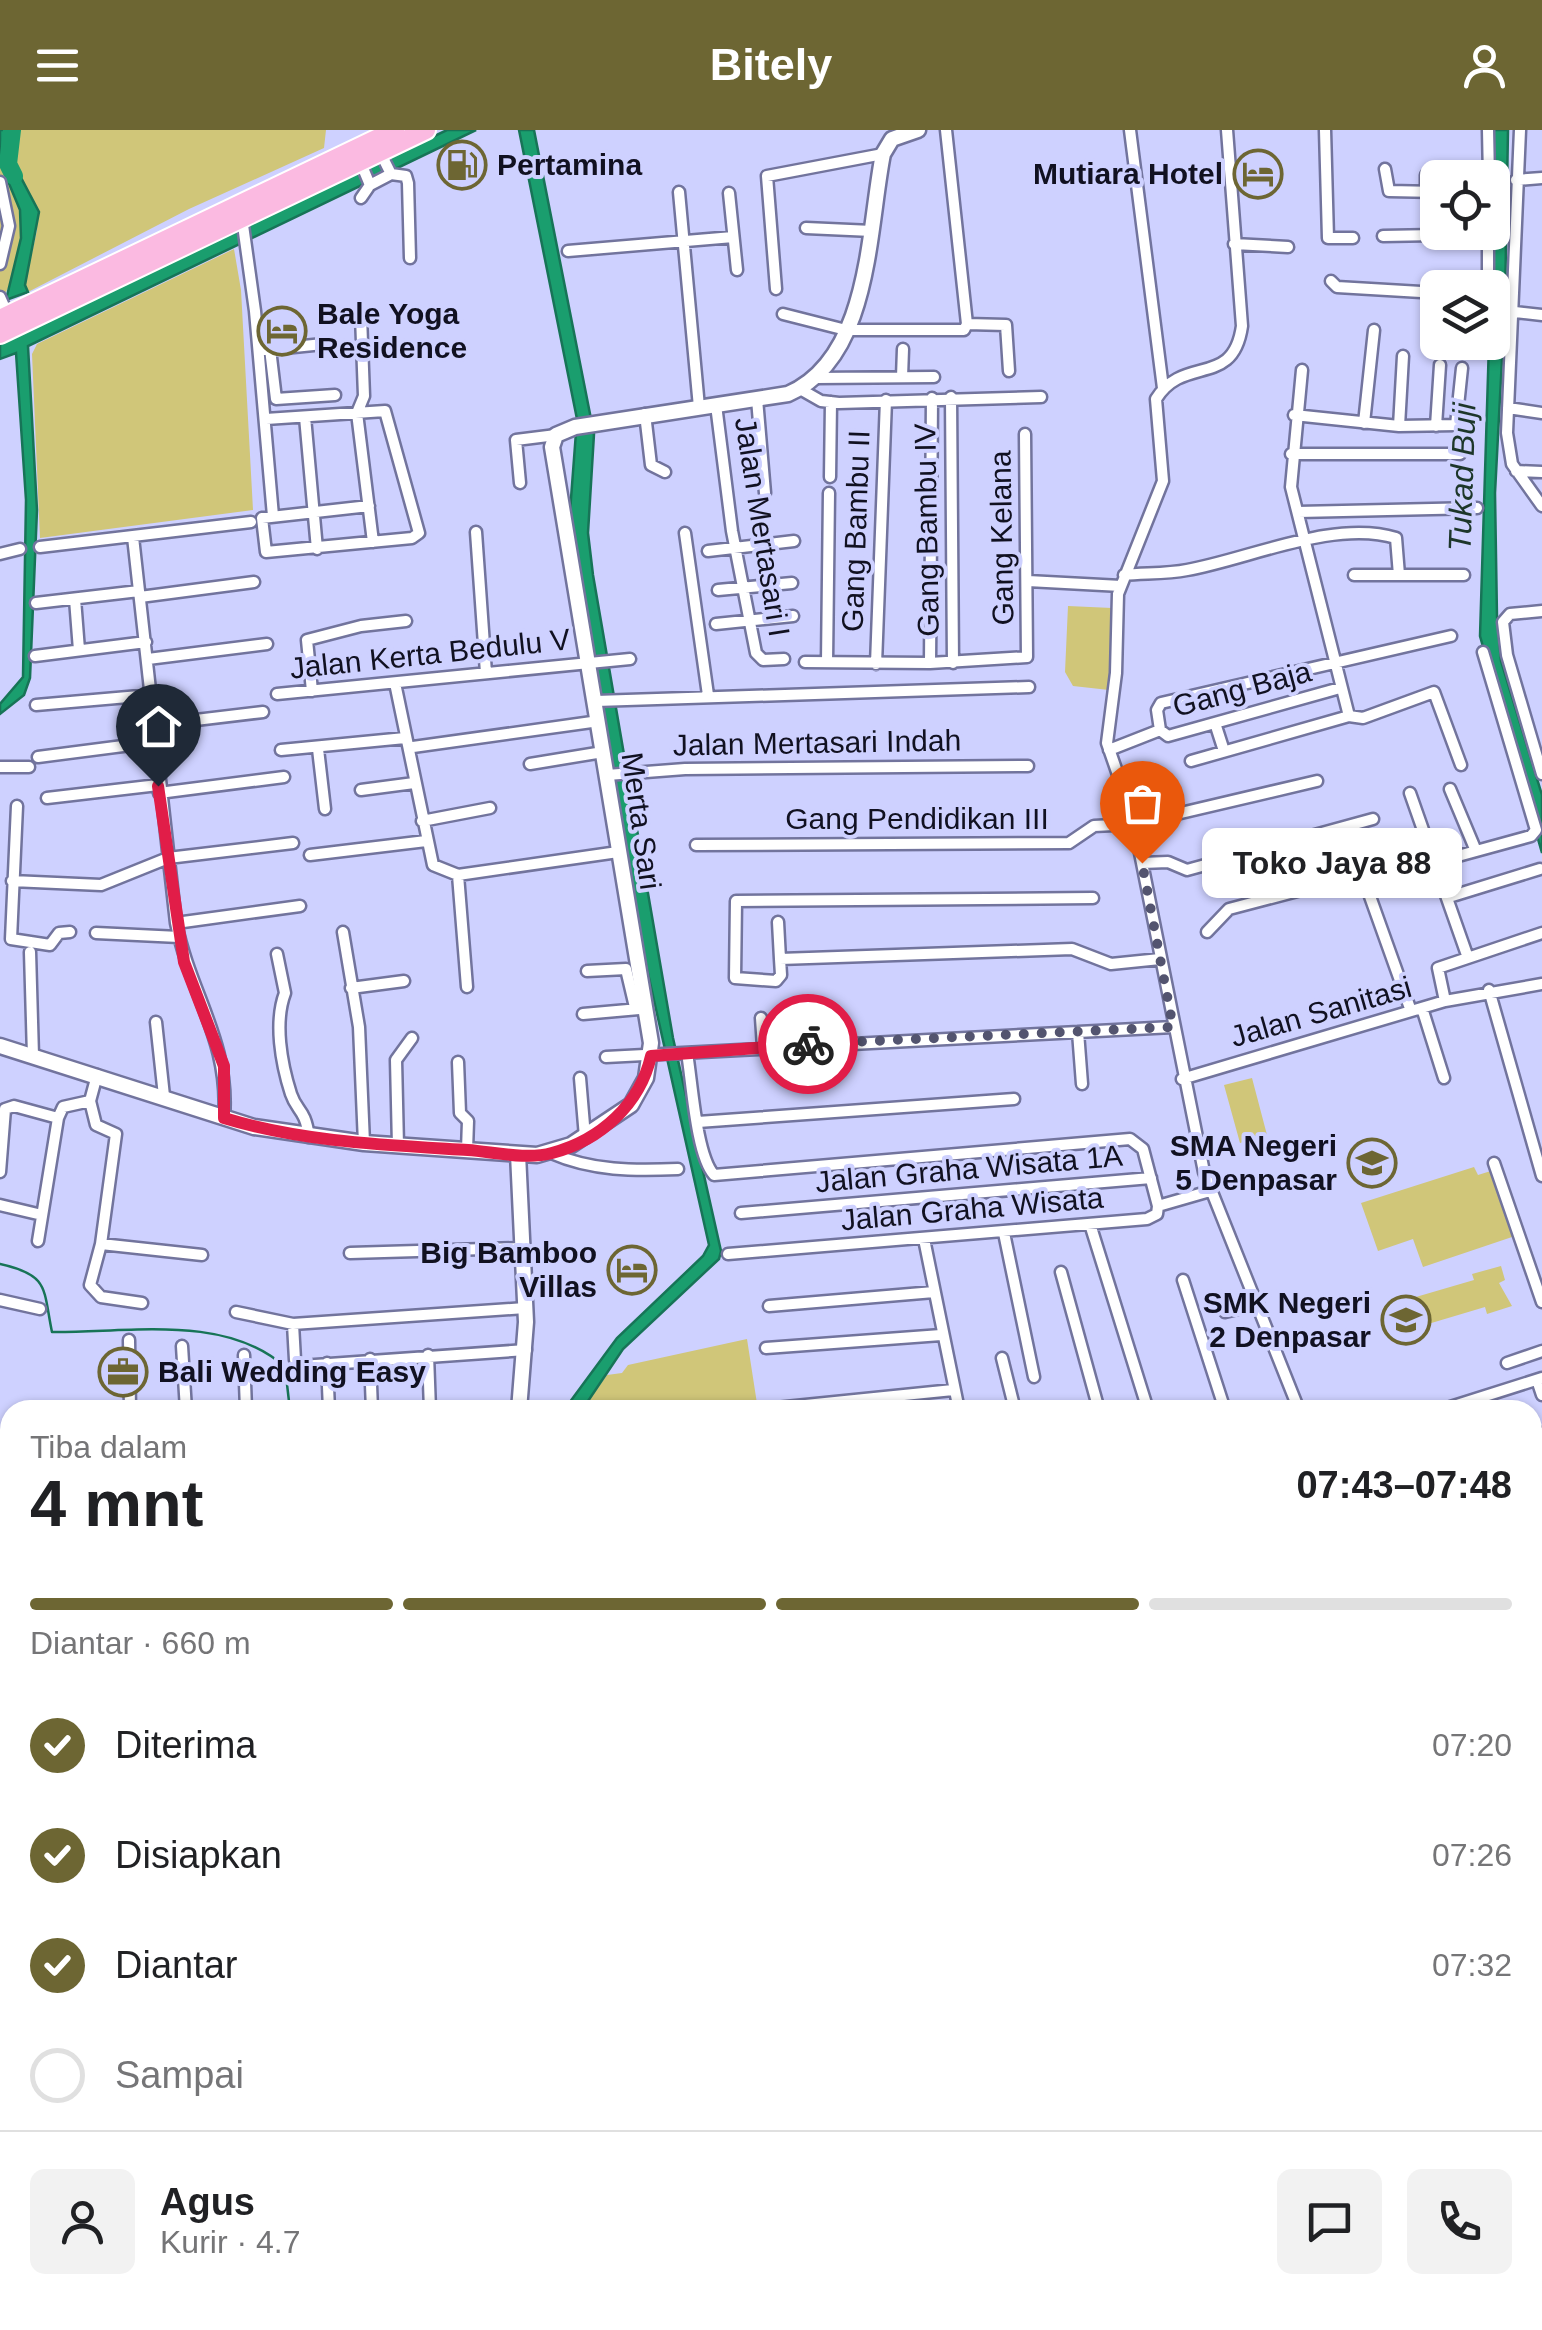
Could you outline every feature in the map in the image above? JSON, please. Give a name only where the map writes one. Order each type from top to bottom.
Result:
[{"type":"highway","points":[[36,309],[395,130]]},
{"type":"highway","points":[[5,318],[36,309],[243,222],[426,130]]},
{"type":"street","points":[[520,483],[516,440],[556,435],[595,422],[757,399],[800,389],[816,378],[846,330],[872,231],[883,154],[892,140],[918,130]]},
{"type":"street","points":[[783,314],[816,319],[846,330],[960,332],[967,324],[946,130]]},
{"type":"street","points":[[1130,130],[1163,388]]},
{"type":"street","points":[[1227,130],[1242,326],[1234,356],[1222,366],[1189,373],[1163,388],[1156,400],[1163,480],[1122,580],[1107,731],[1109,750],[1134,824],[1182,1079],[1210,1191],[1295,1400]]},
{"type":"street","points":[[1325,130],[1328,238],[1352,238]]},
{"type":"street","points":[[1488,130],[1489,160]]},
{"type":"street","points":[[1520,130],[1509,456],[1542,506]]},
{"type":"street","points":[[776,290],[767,176],[883,154]]},
{"type":"street","points":[[382,155],[390,172]]},
{"type":"street","points":[[361,163],[368,182]]},
{"type":"street","points":[[1385,168],[1389,190],[1420,191]]},
{"type":"street","points":[[361,198],[368,182],[390,172],[406,176],[410,258]]},
{"type":"street","points":[[1516,180],[1542,178]]},
{"type":"street","points":[[0,182],[9,226],[0,264]]},
{"type":"street","points":[[679,192],[699,408]]},
{"type":"street","points":[[729,193],[737,270]]},
{"type":"street","points":[[243,222],[276,399],[334,395]]},
{"type":"street","points":[[806,228],[872,231]]},
{"type":"street","points":[[1383,236],[1420,235]]},
{"type":"street","points":[[568,251],[733,238]]},
{"type":"street","points":[[1234,244],[1288,247]]},
{"type":"street","points":[[1331,281],[1337,287],[1420,292]]},
{"type":"street","points":[[1515,312],[1542,314]]},
{"type":"street","points":[[361,316],[364,396],[357,413],[373,542]]},
{"type":"street","points":[[967,324],[1006,324],[1010,371]]},
{"type":"street","points":[[1364,423],[1374,330]]},
{"type":"street","points":[[264,350],[324,344]]},
{"type":"street","points":[[902,349],[902,377]]},
{"type":"street","points":[[264,350],[273,516]]},
{"type":"street","points":[[1399,426],[1402,356]]},
{"type":"street","points":[[1436,426],[1440,365]]},
{"type":"street","points":[[1294,416],[1399,426],[1457,422],[1462,368]]},
{"type":"street","points":[[1302,370],[1294,416],[1291,487],[1349,716]]},
{"type":"street","points":[[816,378],[934,377]]},
{"type":"street","points":[[800,389],[831,402],[1041,397]]},
{"type":"street","name":"Gang Bambu IV","points":[[951,397],[954,662]]},
{"type":"street","points":[[930,663],[932,398]]},
{"type":"street","points":[[757,399],[765,494]]},
{"type":"street","name":"Gang Bambu II","points":[[876,664],[886,400]]},
{"type":"street","points":[[830,477],[831,402]]},
{"type":"street","name":"Jalan Mertasari I","points":[[716,405],[736,549],[758,658],[784,658]]},
{"type":"street","points":[[1508,408],[1542,413]]},
{"type":"street","points":[[266,419],[381,410],[388,414],[418,529],[412,538],[266,552],[260,522],[273,516],[369,506]]},
{"type":"street","points":[[645,414],[651,465],[665,472]]},
{"type":"street","points":[[305,417],[316,549]]},
{"type":"street","name":"Gang Kelana","points":[[805,662],[930,663],[1027,657],[1024,434]]},
{"type":"street","name":"Merta Sari","points":[[0,1046],[224,1118],[364,1143],[551,1154],[585,1137],[631,1105],[656,1055],[640,1009],[598,701],[552,458],[556,435]]},
{"type":"street","points":[[1291,454],[1460,454]]},
{"type":"street","points":[[1516,470],[1542,472]]},
{"type":"street","points":[[827,662],[829,493]]},
{"type":"street","points":[[1298,512],[1477,508]]},
{"type":"street","points":[[40,548],[251,522]]},
{"type":"street","points":[[476,532],[486,674]]},
{"type":"street","points":[[685,533],[708,695]]},
{"type":"street","points":[[1028,581],[1122,580],[1185,570],[1302,541],[1357,535],[1396,538],[1400,575]]},
{"type":"street","points":[[132,537],[176,924],[184,962],[222,1056],[224,1118]]},
{"type":"street","points":[[708,550],[794,542]]},
{"type":"street","points":[[0,554],[20,549]]},
{"type":"street","points":[[1354,575],[1464,575]]},
{"type":"street","points":[[36,603],[254,582]]},
{"type":"street","points":[[718,590],[792,582]]},
{"type":"street","points":[[74,599],[79,650]]},
{"type":"street","points":[[1542,611],[1510,614],[1503,622],[1512,674],[1542,774]]},
{"type":"street","points":[[716,624],[793,616]]},
{"type":"street","points":[[312,691],[307,640],[361,626],[406,620]]},
{"type":"street","points":[[1332,660],[1450,636]]},
{"type":"street","points":[[35,656],[146,642]]},
{"type":"street","points":[[148,659],[267,644]]},
{"type":"street","points":[[1436,862],[1531,836],[1536,830],[1484,652]]},
{"type":"street","name":"Jalan Kerta Bedulu V","points":[[277,694],[630,659]]},
{"type":"street","name":"Gang Baja","points":[[1332,660],[1161,703],[1156,710],[1160,730],[1168,736],[1340,688]]},
{"type":"street","points":[[395,683],[433,865],[458,875],[618,852]]},
{"type":"street","points":[[598,701],[1030,687]]},
{"type":"street","points":[[1191,761],[1349,716],[1363,718],[1434,692],[1461,765]]},
{"type":"street","points":[[36,705],[150,695]]},
{"type":"street","points":[[154,725],[263,712]]},
{"type":"street","points":[[280,750],[409,743],[599,722]]},
{"type":"street","points":[[1215,723],[1224,751]]},
{"type":"street","name":"Gang Baja","points":[[1109,750],[1160,730]]},
{"type":"street","points":[[38,757],[154,742]]},
{"type":"street","points":[[318,749],[325,809]]},
{"type":"street","points":[[530,764],[603,752]]},
{"type":"street","name":"Jalan Mertasari Indah","points":[[609,774],[1028,766]]},
{"type":"street","points":[[0,767],[29,767]]},
{"type":"street","points":[[47,798],[284,777]]},
{"type":"street","name":"Gang Pendidikan III","points":[[696,846],[1063,844],[1094,826],[1134,824],[1317,781]]},
{"type":"street","points":[[361,790],[414,783]]},
{"type":"street","points":[[1450,789],[1476,851]]},
{"type":"street","points":[[1410,793],[1467,955]]},
{"type":"street","points":[[17,806],[12,882],[5,911],[13,940],[50,945],[59,932],[70,932]]},
{"type":"street","points":[[422,820],[490,808]]},
{"type":"street","points":[[1142,863],[1168,862],[1182,871],[1373,819]]},
{"type":"street","points":[[1233,841],[1248,886]]},
{"type":"street","points":[[310,855],[426,842]]},
{"type":"street","points":[[12,882],[101,885],[168,858],[293,843]]},
{"type":"street","points":[[1449,897],[1540,869]]},
{"type":"street","points":[[1207,932],[1229,910],[1362,874],[1444,1078]]},
{"type":"street","points":[[458,875],[466,987]]},
{"type":"street","points":[[778,922],[781,975],[776,981],[736,980],[736,901],[1093,898]]},
{"type":"street","points":[[176,924],[300,906]]},
{"type":"street","points":[[96,932],[179,937]]},
{"type":"street","points":[[343,932],[359,1027],[364,1143]]},
{"type":"street","points":[[1445,1002],[1436,970],[1467,955],[1542,933]]},
{"type":"street","points":[[780,959],[1078,950],[1111,964],[1160,959]]},
{"type":"street","points":[[30,952],[33,1056]]},
{"type":"street","points":[[276,954],[286,993],[278,1007],[280,1042],[292,1099],[306,1115],[309,1136]]},
{"type":"street","points":[[583,1014],[640,1009],[626,969],[587,972]]},
{"type":"street","points":[[351,988],[404,981]]},
{"type":"street","name":"Jalan Sanitasi","points":[[1182,1079],[1489,990],[1542,984]]},
{"type":"street","points":[[1489,990],[1542,1176]]},
{"type":"street","points":[[761,1018],[763,1047]]},
{"type":"street","points":[[156,1022],[167,1097]]},
{"type":"street","points":[[606,1057],[1173,1027]]},
{"type":"street","points":[[1078,1032],[1082,1084]]},
{"type":"street","points":[[398,1146],[396,1060],[412,1038]]},
{"type":"street","points":[[166,1052],[167,1097]]},
{"type":"street","points":[[684,1053],[709,1169],[720,1176],[1130,1140],[1144,1150],[1158,1206]]},
{"type":"street","points":[[458,1062],[460,1113],[468,1121],[467,1150]]},
{"type":"street","points":[[97,1075],[90,1101],[96,1124],[116,1134],[101,1244],[90,1278],[95,1294],[142,1303]]},
{"type":"street","points":[[580,1078],[585,1137]]},
{"type":"street","points":[[698,1122],[1014,1099]]},
{"type":"street","points":[[38,1241],[58,1118],[64,1106],[90,1101]]},
{"type":"street","points":[[0,1172],[5,1109],[14,1106],[58,1118]]},
{"type":"street","points":[[518,1154],[526,1350],[520,1400]]},
{"type":"street","points":[[551,1154],[575,1164],[613,1169],[678,1169]]},
{"type":"street","points":[[1494,1163],[1542,1302]]},
{"type":"street","name":"Jalan Graha Wisata 1A","points":[[741,1212],[1151,1178]]},
{"type":"street","name":"Jalan Graha Wisata","points":[[728,1254],[1153,1218],[1158,1206],[1210,1191]]},
{"type":"street","points":[[0,1205],[42,1215]]},
{"type":"street","points":[[1090,1224],[1098,1261],[1106,1274],[1145,1400]]},
{"type":"street","points":[[1004,1233],[1034,1377]]},
{"type":"street","points":[[924,1239],[956,1400]]},
{"type":"street","points":[[101,1244],[202,1255]]},
{"type":"street","points":[[350,1253],[521,1248]]},
{"type":"street","points":[[1061,1272],[1095,1400]]},
{"type":"street","points":[[1183,1280],[1221,1400]]},
{"type":"street","points":[[769,1306],[934,1292]]},
{"type":"street","points":[[0,1300],[40,1308]]},
{"type":"street","points":[[1224,1312],[1258,1304]]},
{"type":"street","points":[[236,1312],[293,1324],[525,1308]]},
{"type":"street","points":[[293,1324],[297,1364],[526,1350]]},
{"type":"street","points":[[766,1348],[941,1335]]},
{"type":"street","points":[[129,1340],[130,1400]]},
{"type":"street","points":[[182,1346],[185,1400]]},
{"type":"street","points":[[1508,1363],[1542,1351]]},
{"type":"street","points":[[244,1355],[246,1400]]},
{"type":"street","points":[[428,1355],[430,1400]]},
{"type":"street","points":[[1002,1358],[1012,1400]]},
{"type":"street","points":[[370,1359],[372,1400]]},
{"type":"street","points":[[327,1362],[328,1400]]},
{"type":"street","points":[[1472,1400],[1540,1379],[1542,1395]]},
{"type":"street","points":[[855,1400],[953,1390]]},
{"type":"shaded area","points":[[0,130],[10,130],[6,149],[39,212],[25,285],[28,292],[6,300],[21,238],[20,210],[0,162]]},
{"type":"shaded area","points":[[10,130],[326,130],[324,148],[189,209],[28,292],[25,285],[37,230],[6,149]]},
{"type":"shaded area","points":[[447,130],[476,130],[28,346],[37,510],[30,678],[24,695],[0,714],[0,704],[23,677],[26,500],[16,353],[0,359],[0,342]]},
{"type":"shaded area","points":[[519,130],[534,130],[594,434],[588,533],[593,575],[673,1038],[721,1251],[719,1259],[623,1349],[589,1400],[571,1400],[617,1338],[703,1256],[709,1245],[640,938],[569,525],[577,419]]},
{"type":"shaded area","points":[[1492,130],[1508,130],[1507,160],[1492,160]]},
{"type":"shaded area","points":[[0,162],[20,210],[21,238],[11,283],[0,302]]},
{"type":"shaded area","points":[[234,249],[241,290],[253,510],[40,538],[32,354],[37,344]]},
{"type":"shaded area","points":[[1492,250],[1506,250],[1506,270],[1492,270]]},
{"type":"shaded area","points":[[1488,360],[1502,360],[1495,493],[1497,617],[1501,661],[1542,795],[1542,853],[1480,636]]},
{"type":"shaded area","points":[[1068,606],[1112,608],[1109,690],[1073,686],[1065,672]]},
{"type":"shaded area","points":[[1252,1078],[1267,1135],[1240,1143],[1224,1085]]},
{"type":"shaded area","points":[[1474,1167],[1478,1175],[1494,1170],[1515,1236],[1423,1267],[1413,1239],[1378,1251],[1361,1203]]},
{"type":"shaded area","points":[[1501,1266],[1505,1280],[1499,1283],[1512,1306],[1487,1314],[1485,1307],[1418,1327],[1409,1299],[1474,1280],[1472,1274]]},
{"type":"shaded area","points":[[747,1339],[756,1400],[589,1400],[607,1375],[622,1373],[628,1365]]},
{"type":"waterway","points":[[12,130],[8,164],[14,176]]},
{"type":"waterway","points":[[0,1264],[36,1279],[45,1294],[52,1332],[174,1330],[234,1339],[261,1350],[285,1367],[289,1400]]},
{"type":"way so far","points":[[808,1044],[1173,1027],[1142,863]]},
{"type":"place","name":"Pertamina","points":[[462,165]]},
{"type":"place","name":"Mutiara Hotel","points":[[1258,174]]},
{"type":"place","name":"Bale Yoga Residence","points":[[282,331]]},
{"type":"place","name":"Toko Jaya 88","points":[[1142,863]]},
{"type":"place","name":"SMA Negeri 5 Denpasar","points":[[1372,1163]]},
{"type":"place","name":"Big Bamboo Villas","points":[[632,1270]]},
{"type":"place","name":"SMK Negeri 2 Denpasar","points":[[1406,1320]]},
{"type":"place","name":"Bali Wedding Easy","points":[[123,1372]]},
{"type":"route","points":[[158,786],[184,962],[224,1066],[224,1118],[254,1127],[364,1143],[551,1154],[618,1117],[631,1105],[646,1078],[651,1056],[808,1044]]},
{"type":"water label","name":"Tukad Buji","points":[[1462,477]]}]
